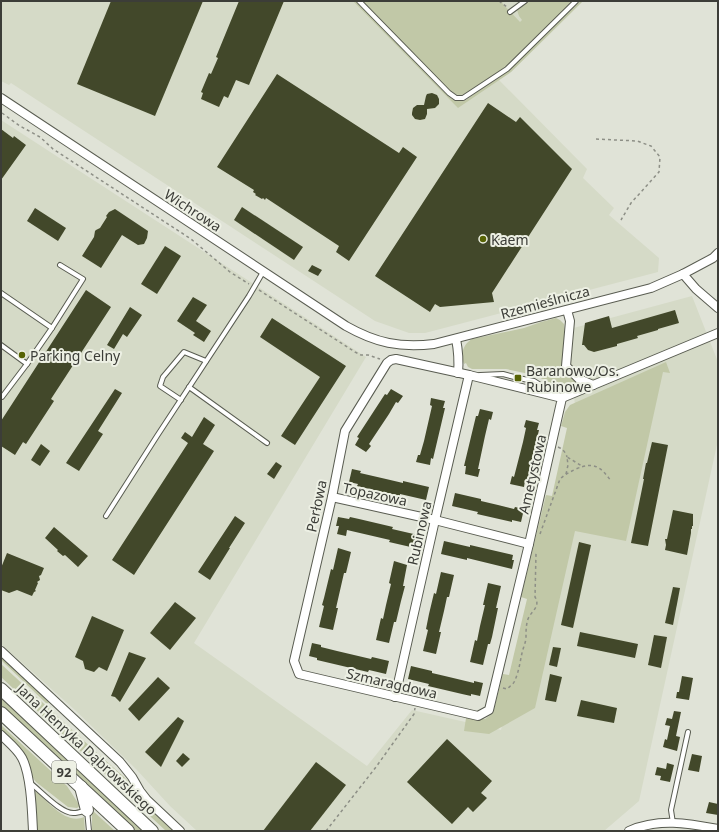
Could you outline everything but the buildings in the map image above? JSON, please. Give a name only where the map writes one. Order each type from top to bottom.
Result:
[{"type":"main road","name":"Jana Henryka Dąbrowskiego","points":[[1,689],[152,831]]},
{"type":"main road","name":"92","points":[[1,713],[128,831]]},
{"type":"main road","points":[[81,787],[87,810]]},
{"type":"street","name":"Wichrowa","points":[[1,98],[346,326],[372,339]]},
{"type":"street","name":"Rzemieślnicza","points":[[372,339],[405,346],[434,344],[456,339],[651,288],[683,274],[718,254]]},
{"type":"street","points":[[683,274],[696,289],[718,308]]},
{"type":"street","points":[[567,310],[570,321],[566,366],[579,379],[593,385]]},
{"type":"street","points":[[387,363],[396,359],[470,375],[562,398],[718,333]]},
{"type":"street","points":[[456,339],[458,373]]},
{"type":"street","name":"Perłowa","points":[[299,674],[294,661],[332,497],[345,431],[387,363]]},
{"type":"street","name":"Rubinowa","points":[[395,697],[470,375]]},
{"type":"street","name":"Ametystowa","points":[[478,716],[490,710],[532,546],[562,398]]},
{"type":"street","name":"Topazowa","points":[[332,497],[435,520],[532,546]]},
{"type":"street","points":[[1,651],[120,762],[147,800],[180,831]]},
{"type":"street","name":"Szmaragdowa","points":[[299,674],[478,716]]},
{"type":"street","points":[[2,738],[13,746],[21,756],[26,766],[29,782],[33,831]]},
{"type":"street","points":[[629,831],[646,825],[664,823],[682,823],[718,829]]},
{"type":"lane","points":[[359,1],[449,93],[456,98],[463,98],[507,69],[576,1]]},
{"type":"lane","points":[[511,11],[525,1]]},
{"type":"lane","points":[[1,397],[27,364],[83,279],[60,265]]},
{"type":"lane","points":[[106,516],[263,272]]},
{"type":"lane","points":[[1,293],[52,328]]},
{"type":"lane","points":[[1,345],[27,364]]},
{"type":"lane","points":[[181,400],[160,386],[163,376],[184,352],[206,361]]},
{"type":"lane","points":[[189,387],[267,443]]},
{"type":"lane","points":[[673,823],[671,810],[688,732]]},
{"type":"lane","points":[[29,782],[60,809],[68,813],[87,810],[89,831]]},
{"type":"path","points":[[500,1],[511,11]]},
{"type":"path","points":[[2,113],[20,126],[40,137],[53,149],[191,239],[230,272],[355,352],[361,355],[374,357],[387,363]]},
{"type":"path","points":[[596,139],[637,141],[651,146],[660,157],[659,172],[631,203],[621,220]]},
{"type":"path","points":[[552,445],[562,448],[566,453],[568,465],[566,474]]},
{"type":"path","points":[[567,457],[582,466]]},
{"type":"path","points":[[540,535],[560,479],[566,474],[582,466],[589,465],[598,468],[605,473],[611,481]]},
{"type":"path","points":[[495,688],[507,689],[515,682],[526,638],[525,633],[529,616],[536,607],[532,546]]},
{"type":"path","points":[[326,831],[376,767],[414,714],[414,705]]},
{"type":"shaded area","points":[[1,1],[583,1],[511,72],[499,80],[587,169],[583,178],[614,208],[609,215],[659,258],[658,272],[425,333],[409,333],[375,321],[11,83],[9,85],[1,81]]},
{"type":"shaded area","points":[[1,120],[366,357],[194,643],[367,766],[412,710],[501,730],[575,405],[566,330],[692,296],[718,362],[718,440],[639,801],[604,831],[197,831],[170,806],[136,769],[75,710],[1,644]]},
{"type":"green space","points":[[353,1],[356,1],[448,96],[459,101],[466,100],[512,67],[580,1],[583,1],[511,72],[458,108]]},
{"type":"green space","points":[[362,1],[504,1],[502,3],[520,22],[522,20],[517,10],[527,1],[573,1],[503,69],[465,94],[459,95],[451,92]]},
{"type":"green space","points":[[556,318],[564,324],[564,371],[579,384],[562,388],[534,375],[506,369],[472,369],[468,367],[466,363],[464,364],[462,353],[466,344],[472,339],[524,328]]},
{"type":"green space","points":[[666,362],[670,373],[663,372],[626,541],[575,531],[535,708],[489,734],[464,731],[466,718],[485,719],[493,713],[503,674],[509,675],[527,599],[521,597],[546,495],[552,496],[567,428],[561,426],[565,412],[570,405]]},
{"type":"green space","points":[[1,654],[50,701],[47,704],[1,660]]},
{"type":"green space","points":[[1,664],[123,776],[176,831],[166,831],[1,677]]},
{"type":"green space","points":[[1,696],[146,831],[135,831],[1,706]]},
{"type":"green space","points":[[1,725],[67,786],[80,806],[77,808],[68,807],[36,782],[31,775],[29,764],[19,747],[1,731]]},
{"type":"green space","points":[[33,791],[38,793],[65,816],[78,819],[84,817],[85,831],[36,831]]},
{"type":"green space","points":[[92,810],[115,831],[92,831]]},
{"type":"place","name":"Kaem","points":[[483,239]]},
{"type":"place","name":"Parking Celny","points":[[22,355]]},
{"type":"place","name":"Baranowo/Os. Rubinowe","points":[[518,378]]}]
